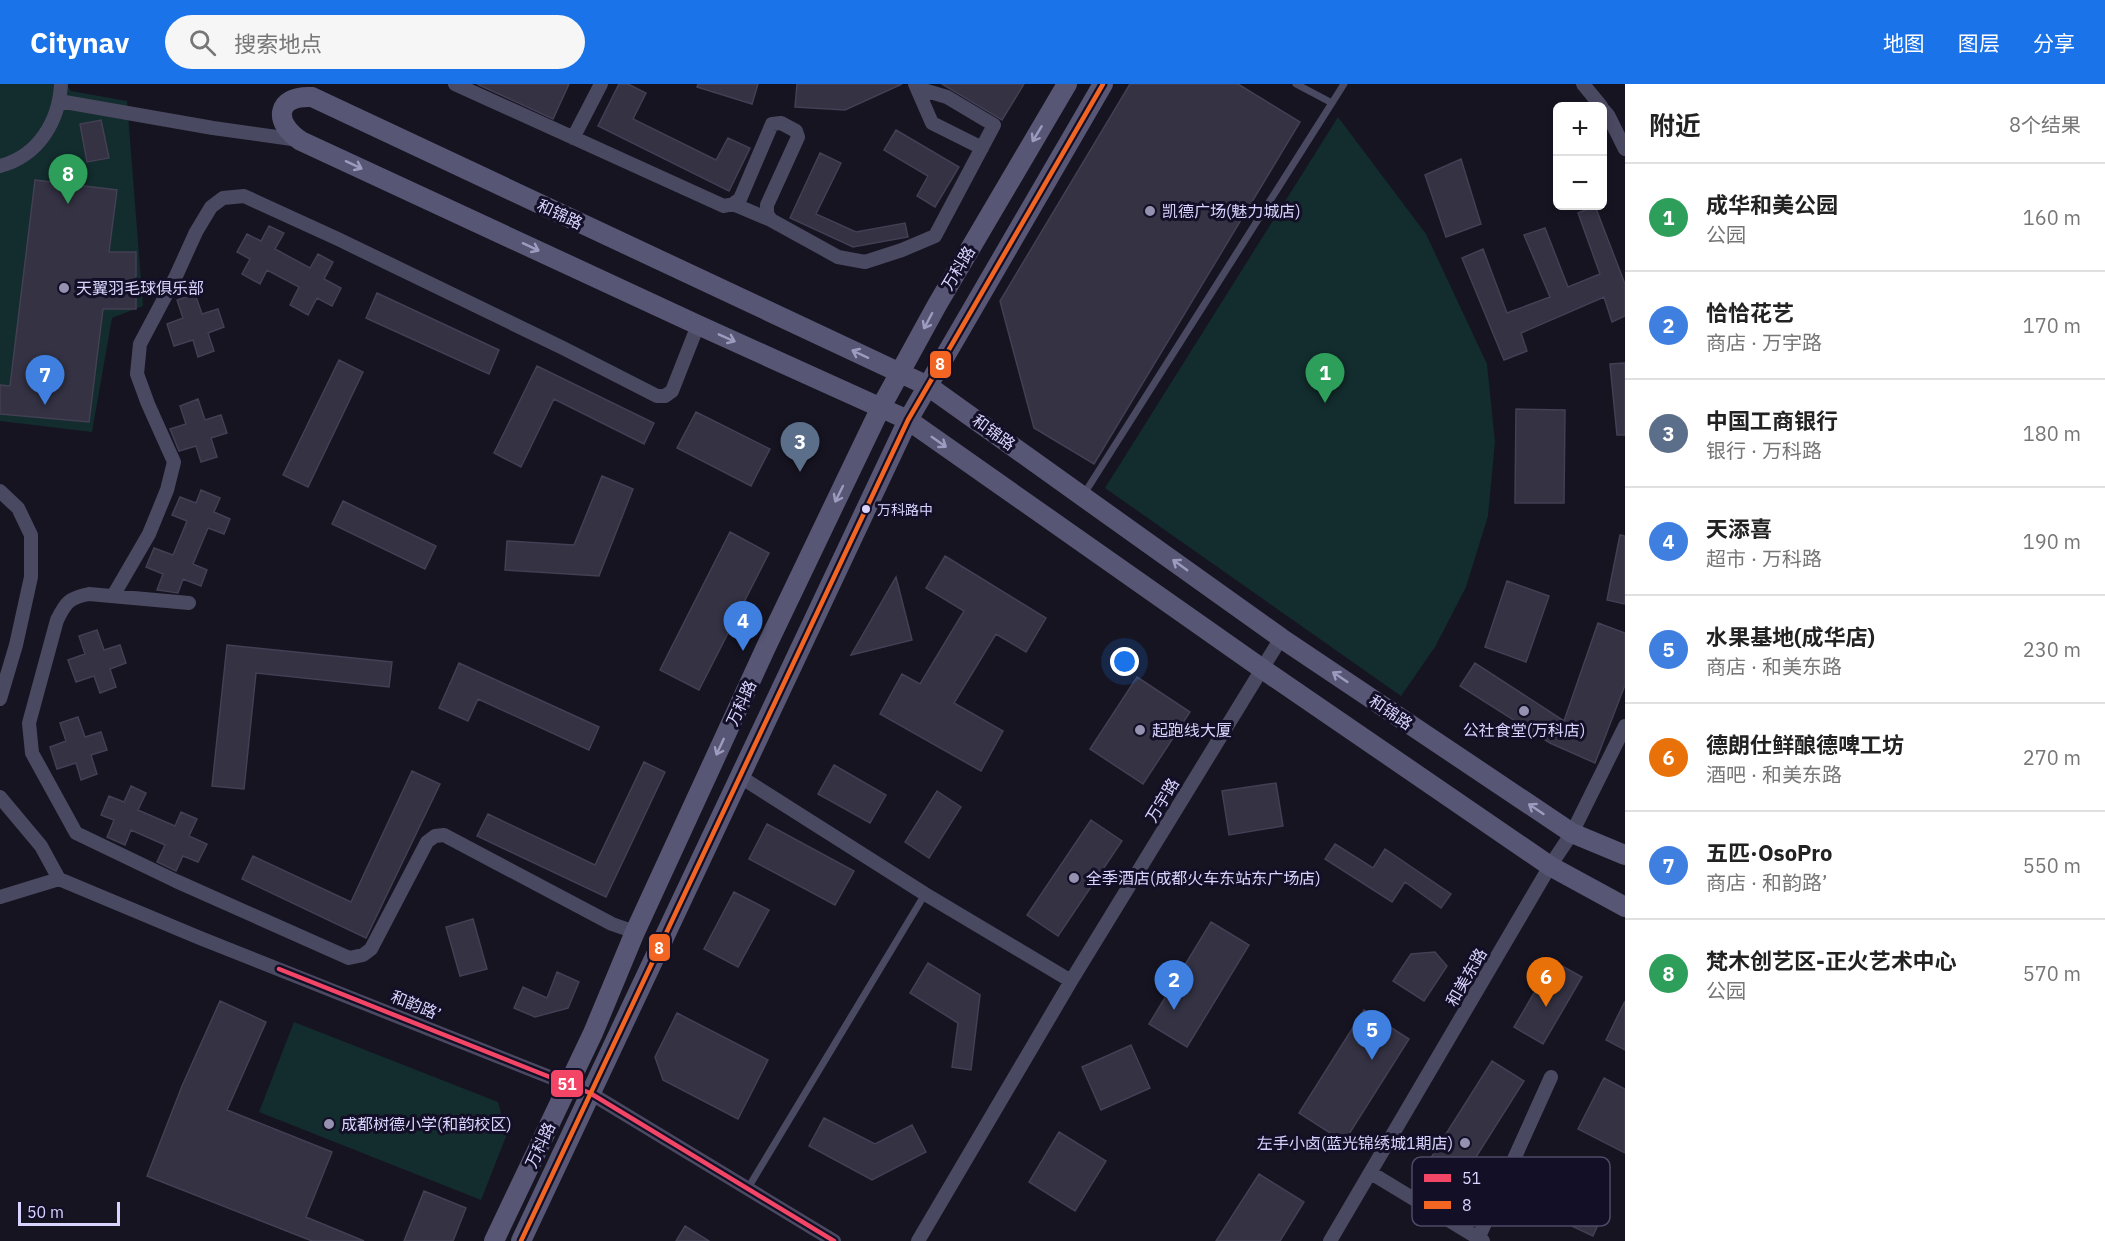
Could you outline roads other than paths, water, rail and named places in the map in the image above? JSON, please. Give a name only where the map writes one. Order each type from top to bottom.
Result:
[{"type":"street","points":[[0,166],[18,159],[39,143],[53,121],[59,101],[60,84]]},
{"type":"street","points":[[455,84],[724,206],[733,204],[740,198],[772,124],[781,123],[796,131],[798,137],[767,205],[767,214],[771,220]]},
{"type":"street","points":[[573,138],[601,84]]},
{"type":"street","name":"万科路","points":[[494,1241],[593,1033],[635,932],[768,645],[881,407],[937,304],[1067,84]]},
{"type":"street","name":"万科路","points":[[521,1241],[908,420],[1103,84]]},
{"type":"street","points":[[1583,84],[1598,102]]},
{"type":"street","points":[[733,204],[771,220],[838,257],[851,261],[864,262],[935,236],[994,125],[947,97],[916,86]]},
{"type":"street","points":[[916,86],[932,123],[982,148]]},
{"type":"street","name":"和锦路","points":[[301,141],[290,134],[283,124],[283,108],[289,100],[299,96],[312,97],[928,386],[1281,638],[1572,833],[1625,855]]},
{"type":"street","points":[[59,101],[301,141],[908,420],[1261,668],[1550,866],[1625,907]]},
{"type":"street","points":[[1607,114],[1625,149]]},
{"type":"street","points":[[113,596],[149,534],[167,490],[174,462],[137,374],[140,344],[196,232],[211,207],[223,198],[244,196],[541,337],[657,396],[666,396],[672,391],[698,325]]},
{"type":"street","points":[[0,491],[18,508],[31,536],[31,577],[16,645],[0,699]]},
{"type":"street","points":[[189,603],[113,596],[82,596],[75,597],[64,605],[57,620],[29,723],[32,753],[76,833],[176,881],[349,958],[363,955],[371,949],[428,842],[435,836],[444,835],[612,924],[635,932]]},
{"type":"street","name":"万宇路","points":[[918,1241],[1071,981],[1281,638]]},
{"type":"street","name":"和美东路","points":[[1330,1241],[1550,866],[1572,833],[1625,726]]},
{"type":"street","points":[[740,776],[925,894],[1071,981]]},
{"type":"street","points":[[0,797],[41,846],[58,879],[0,897]]},
{"type":"street","name":"和韵路’","points":[[58,879],[590,1093],[834,1241]]},
{"type":"street","name":"万宇路","points":[[927,1241],[1071,981]]},
{"type":"street","points":[[1516,1157],[1551,1077]]},
{"type":"street","points":[[1371,1173],[1412,1198]]},
{"type":"street","points":[[1457,1226],[1480,1240],[1486,1226]]},
{"type":"lane","points":[[1296,84],[1332,103]]},
{"type":"lane","points":[[1083,496],[1344,84]]},
{"type":"lane","points":[[748,1188],[925,894]]},
{"type":"place","name":"梵木创艺区-正火艺术中心","points":[[68,204]]},
{"type":"place","name":"凯德广场(魅力城店)","points":[[1150,211]]},
{"type":"place","name":"天翼羽毛球俱乐部","points":[[64,288]]},
{"type":"place","name":"成华和美公园","points":[[1325,403]]},
{"type":"place","name":"五匹·OsoPro","points":[[45,405]]},
{"type":"place","name":"中国工商银行","points":[[800,472]]},
{"type":"place","name":"万科路中","points":[[866,509]]},
{"type":"place","name":"天添喜","points":[[743,651]]},
{"type":"place","name":"公社食堂(万科店)","points":[[1524,711]]},
{"type":"place","name":"起跑线大厦","points":[[1140,730]]},
{"type":"place","name":"全季酒店(成都火车东站东广场店)","points":[[1074,878]]},
{"type":"place","name":"德朗仕鲜酿德啤工坊","points":[[1546,1007]]},
{"type":"place","name":"恰恰花艺","points":[[1174,1010]]},
{"type":"place","name":"水果基地(成华店)","points":[[1372,1060]]},
{"type":"place","name":"成都树德小学(和韵校区)","points":[[329,1124]]},
{"type":"place","name":"左手小卤(蓝光锦绣城1期店)","points":[[1465,1143]]}]
